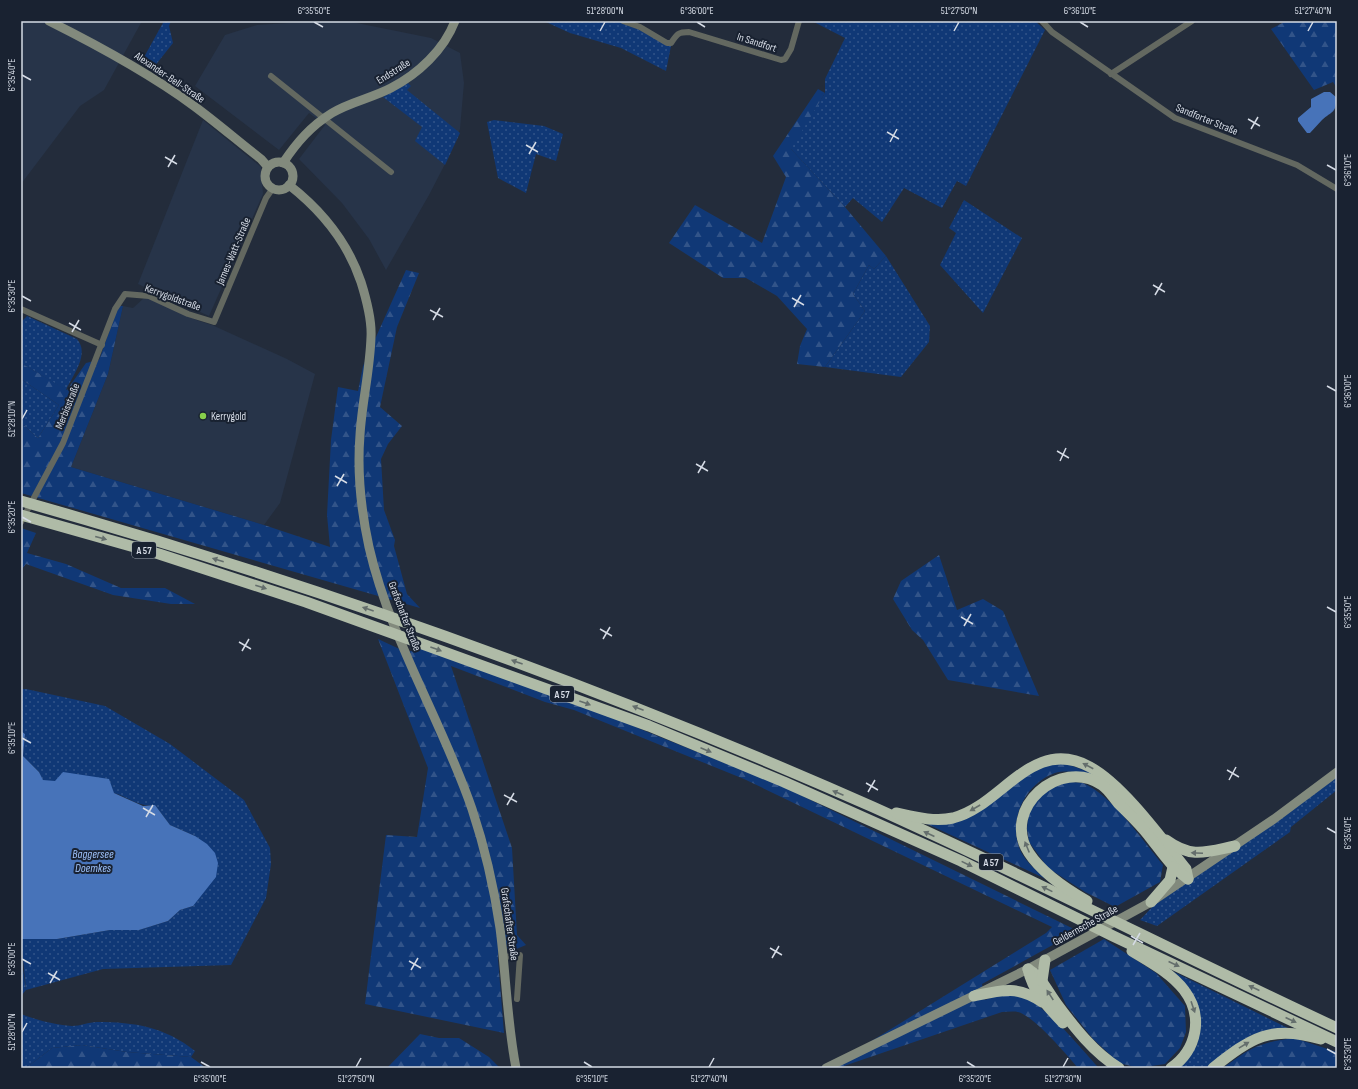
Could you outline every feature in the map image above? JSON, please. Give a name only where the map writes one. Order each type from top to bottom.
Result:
[{"type":"highway","name":"A 57","points":[[21,501],[202,555],[426,629],[674,723],[874,808],[1337,1028]]},
{"type":"highway","name":"A 57","points":[[21,515],[159,554],[306,602],[649,726],[784,782],[954,858],[1337,1043]]},
{"type":"highway","points":[[21,519],[63,527]]},
{"type":"highway","points":[[874,808],[930,820],[955,817],[990,798],[1018,775],[1039,762],[1056,759],[1070,759],[1091,767],[1109,781],[1156,832],[1186,869],[1188,878]]},
{"type":"highway","points":[[1108,918],[1090,902],[1050,875],[1028,852],[1022,826],[1024,814],[1028,804],[1042,788],[1060,779],[1074,777],[1089,779],[1102,785],[1148,835],[1173,867],[1188,878]]},
{"type":"highway","points":[[1156,832],[1171,843],[1191,853],[1202,854],[1235,846]]},
{"type":"highway","points":[[1151,902],[1170,880],[1173,867]]},
{"type":"highway","points":[[1113,936],[1123,946],[1174,979],[1184,990],[1192,1003],[1196,1016],[1196,1031],[1192,1045],[1183,1058],[1171,1068]]},
{"type":"highway","points":[[1042,981],[1045,960]]},
{"type":"highway","points":[[1028,969],[1037,974],[1057,1005],[1077,1030],[1110,1062],[1119,1068]]},
{"type":"highway","points":[[1028,969],[1030,980],[1045,1004],[1107,1068]]},
{"type":"highway","points":[[974,996],[1006,990],[1019,991],[1045,1004]]},
{"type":"highway","points":[[1213,1068],[1240,1047],[1265,1035],[1278,1033],[1298,1034],[1337,1043]]},
{"type":"street","name":"Alexander-Bell-Straße","points":[[49,21],[98,45],[162,84],[200,111],[261,159],[268,167]]},
{"type":"street","name":"Endstraße","points":[[283,163],[304,135],[324,118],[334,112],[391,88],[408,78],[440,48],[455,21]]},
{"type":"street","name":"In Sandfort","points":[[623,21],[640,27],[667,43],[671,43],[676,34],[680,32],[689,32],[781,60],[785,59],[791,49],[799,21]]},
{"type":"street","name":"Sandforter Straße","points":[[1042,21],[1052,32],[1175,118],[1298,165],[1337,190]]},
{"type":"street","points":[[1111,74],[1192,21]]},
{"type":"street","points":[[271,76],[391,172]]},
{"type":"street","points":[[275,163],[283,163],[291,170],[293,175],[289,185],[281,190],[273,188],[265,179],[268,167],[275,163]]},
{"type":"street","name":"Grafschafter Straße","points":[[289,185],[321,215],[335,232],[350,257],[361,281],[372,335],[363,409],[359,464],[363,514],[370,548],[384,596],[406,652],[456,768],[473,813],[488,864],[503,957],[516,1068]]},
{"type":"street","name":"James-Watt-Straße","points":[[214,322],[266,198],[273,188]]},
{"type":"street","name":"Kerrygoldstraße","points":[[125,294],[148,296],[188,314],[214,322]]},
{"type":"street","name":"Merbisstraße","points":[[21,522],[63,443],[116,309],[125,294]]},
{"type":"street","points":[[21,309],[102,345]]},
{"type":"street","name":"Geldernsche Straße","points":[[826,1068],[1028,969],[1151,902],[1235,846],[1337,772]]},
{"type":"street","name":"Grafschafter Straße","points":[[503,957],[520,955],[517,999]]},
{"type":"shaded area","points":[[21,21],[142,21],[104,90],[80,106],[21,184]]},
{"type":"shaded area","points":[[319,21],[347,21],[431,38],[460,53],[464,83],[460,129],[445,164],[429,195],[386,270],[369,239],[342,203],[299,159],[325,125],[309,113],[279,150],[195,86],[225,35],[257,25]]},
{"type":"shaded area","points":[[203,120],[261,167],[263,194],[209,316],[138,284]]},
{"type":"shaded area","points":[[144,298],[153,300],[199,321],[212,325],[287,359],[315,374],[280,503],[264,525],[71,467],[108,374],[123,306],[133,308]]},
{"type":"green space","points":[[164,21],[171,21],[169,26],[173,43],[154,67],[143,59]]},
{"type":"green space","points":[[531,21],[617,21],[640,30],[671,46],[666,71],[621,48],[570,33],[546,22]]},
{"type":"green space","points":[[812,21],[1035,21],[1045,30],[966,186],[957,181],[942,208],[904,188],[882,222],[853,198],[845,207],[790,148],[825,93],[825,79],[845,38]]},
{"type":"green space","points":[[1286,21],[1337,21],[1337,88],[1333,82],[1314,90],[1271,29]]},
{"type":"green space","points":[[408,83],[411,86],[407,90],[460,133],[445,165],[415,141],[422,127],[383,97]]},
{"type":"green space","points":[[818,89],[825,93],[791,149],[845,207],[886,256],[874,269],[869,265],[853,294],[865,311],[825,367],[797,364],[800,346],[807,329],[777,296],[746,278],[723,278],[669,243],[695,205],[762,243],[786,177],[773,156]]},
{"type":"green space","points":[[494,120],[544,126],[563,134],[556,161],[536,154],[526,193],[498,178],[487,122]]},
{"type":"green space","points":[[964,200],[1022,238],[983,313],[940,265],[956,233],[949,228]]},
{"type":"green space","points":[[886,256],[930,326],[929,342],[901,377],[825,367],[865,311],[853,294],[869,265],[874,269]]},
{"type":"green space","points":[[406,270],[419,273],[397,327],[380,407],[402,426],[388,444],[381,459],[384,510],[395,540],[394,546],[407,594],[420,608],[21,493],[21,423],[38,438],[59,405],[21,379],[21,363],[67,390],[86,363],[99,360],[119,306],[123,306],[108,374],[71,467],[264,525],[330,547],[327,515],[331,440],[338,387],[358,391],[363,366]]},
{"type":"green space","points":[[27,316],[77,339],[81,345],[82,351],[79,364],[66,390],[21,363],[21,322]]},
{"type":"green space","points":[[21,379],[59,405],[38,438],[21,423]]},
{"type":"green space","points":[[21,528],[36,533],[27,553],[66,564],[121,588],[165,588],[195,604],[171,604],[113,595],[26,564],[21,570]]},
{"type":"green space","points":[[939,555],[957,610],[983,599],[1003,611],[1039,696],[948,680],[923,640],[912,630],[893,599],[901,581]]},
{"type":"green space","points":[[378,639],[406,652],[431,647],[546,687],[645,731],[782,786],[1078,931],[982,984],[985,1000],[1002,994],[1012,993],[1023,996],[1034,1003],[1046,1012],[1070,1036],[1099,1068],[1078,1068],[1041,1028],[1025,1015],[1018,1012],[1002,1012],[838,1068],[828,1068],[1046,933],[1052,927],[744,779],[574,710],[545,702],[451,666],[512,848],[517,935],[526,945],[509,952],[499,928],[498,959],[504,1033],[365,1004],[386,835],[417,837],[428,768]]},
{"type":"green space","points":[[21,689],[105,706],[170,744],[244,800],[270,848],[271,864],[266,898],[231,965],[103,969],[26,990],[21,939],[57,939],[110,930],[139,930],[168,921],[180,910],[193,906],[195,836],[170,825],[155,805],[143,805],[120,795],[88,786],[43,781],[39,772],[23,756],[25,734],[21,731]]},
{"type":"green space","points":[[1061,762],[1095,774],[1065,771],[1055,773],[1044,778],[1027,795],[1021,805],[1017,817],[1017,840],[1021,852],[1029,863],[1046,879],[925,823],[950,822],[1041,766]]},
{"type":"green space","points":[[1337,775],[1337,790],[1291,827],[1290,832],[1157,926],[1140,920],[1153,906]]},
{"type":"green space","points":[[1067,782],[1083,783],[1094,789],[1116,808],[1163,865],[1160,882],[1115,907],[1085,892],[1048,868],[1029,842],[1027,829],[1028,815],[1037,799],[1045,791]]},
{"type":"green space","points":[[1104,939],[1156,973],[1185,1006],[1186,1032],[1180,1048],[1165,1064],[1139,1068],[1119,1063],[1093,1039],[1066,1005],[1050,970]]},
{"type":"green space","points":[[21,955],[26,990],[21,990]]},
{"type":"green space","points":[[1156,963],[1292,1030],[1269,1030],[1252,1035],[1233,1047],[1206,1068],[1177,1068],[1197,1045],[1200,1022],[1195,1001]]},
{"type":"green space","points":[[21,990],[26,990],[21,996]]},
{"type":"green space","points":[[21,1014],[46,1022],[75,1026],[97,1022],[137,1025],[161,1031],[184,1043],[195,1051],[191,1057],[127,1052],[82,1045],[52,1048],[26,1068],[21,1068]]},
{"type":"green space","points":[[420,1034],[439,1038],[459,1038],[489,1057],[500,1068],[387,1068]]},
{"type":"green space","points":[[1294,1038],[1337,1052],[1337,1068],[1223,1068],[1241,1055],[1263,1044]]},
{"type":"green space","points":[[82,1045],[127,1052],[191,1057],[206,1068],[26,1068],[52,1048]]},
{"type":"water","points":[[1324,92],[1330,92],[1336,97],[1335,109],[1310,133],[1307,133],[1298,121],[1298,118],[1311,107],[1311,99]]},
{"type":"water","name":"Baggersee Doemkes","points":[[21,731],[25,734],[23,756],[39,772],[43,780],[55,781],[63,772],[109,779],[114,793],[143,806],[155,805],[170,825],[195,836],[207,844],[215,853],[218,863],[216,877],[193,906],[180,910],[168,921],[139,930],[110,930],[57,939],[21,939]]},
{"type":"place","name":"Kerrygold","points":[[203,416]]}]
